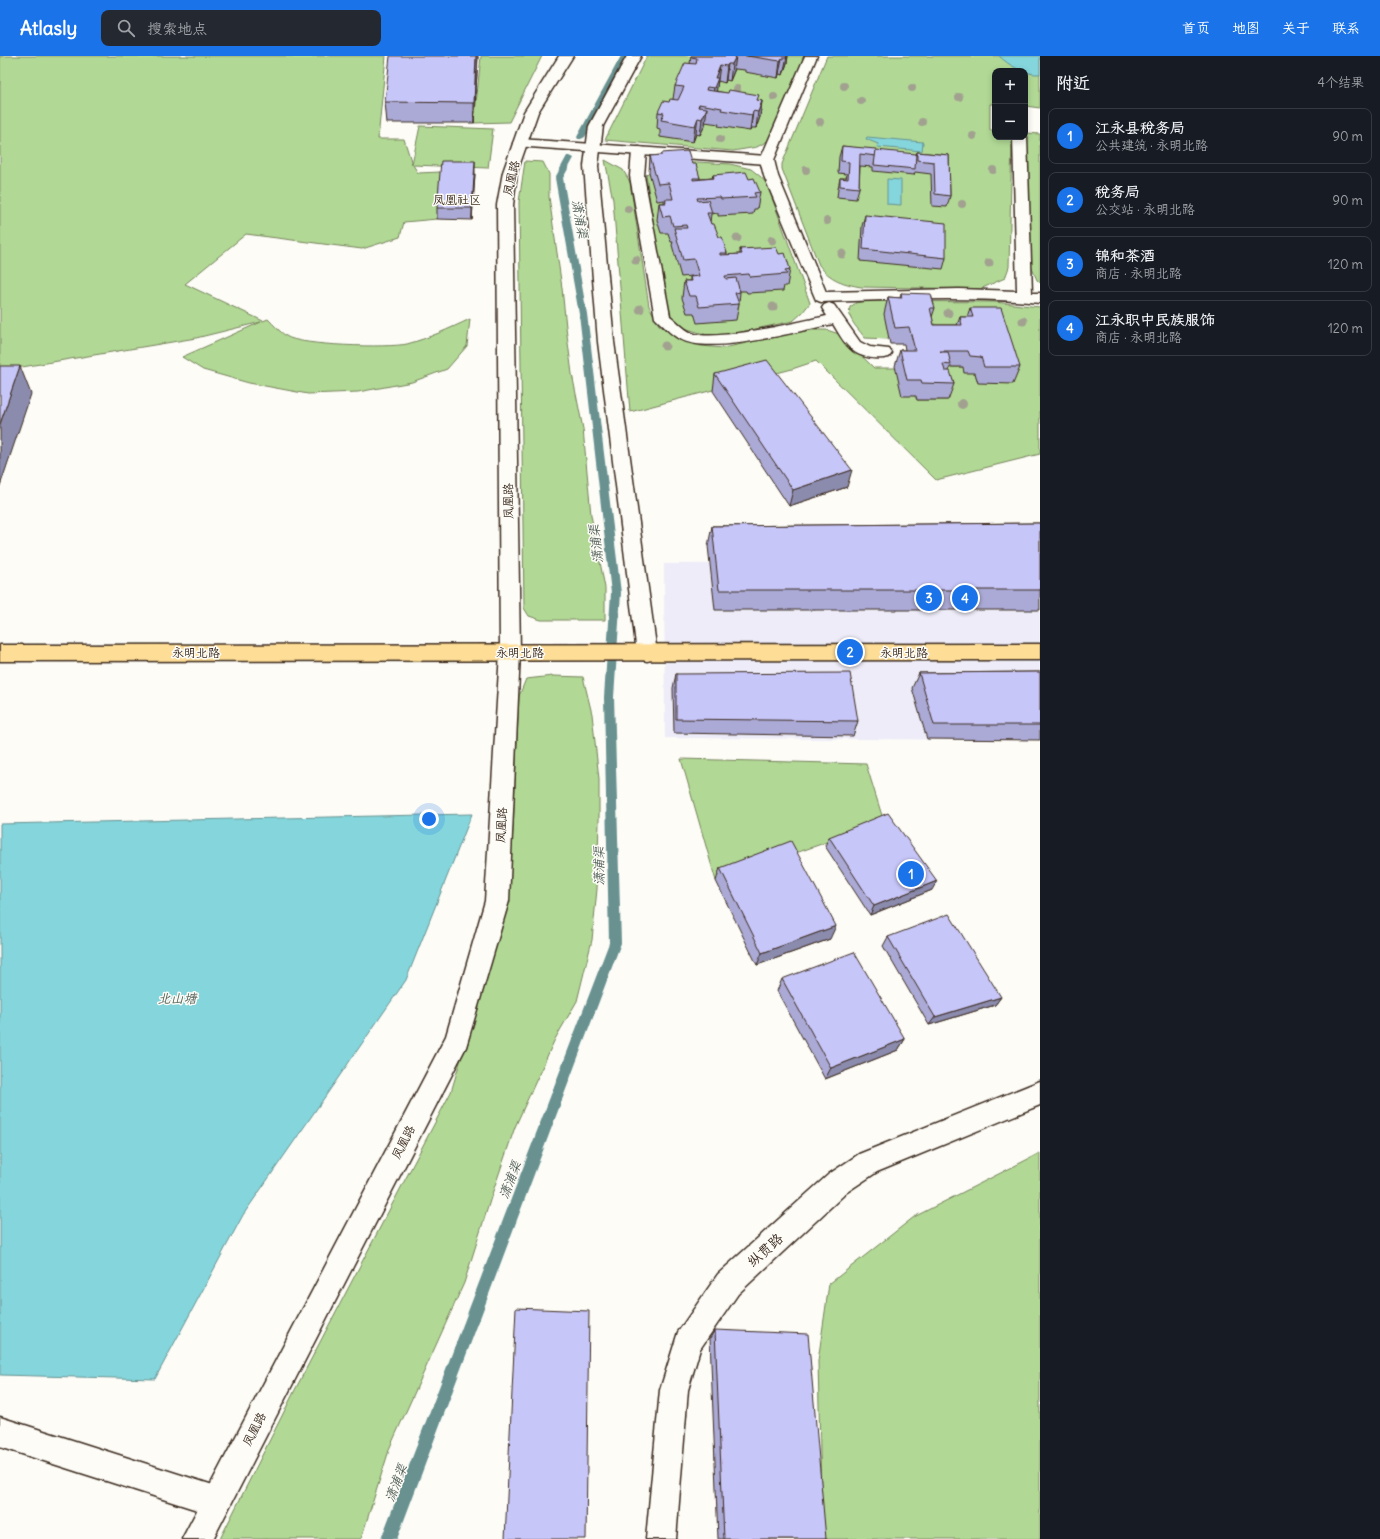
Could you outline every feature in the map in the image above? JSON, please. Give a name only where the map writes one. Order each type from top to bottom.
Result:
[{"type":"main road","name":"凤凰路","points":[[197,1539],[457,1039],[497,901],[510,652],[505,205],[510,172],[531,112],[566,56]]},
{"type":"main road","points":[[634,56],[596,126],[592,166],[606,342],[623,479],[641,653]]},
{"type":"main road","points":[[520,143],[767,160]]},
{"type":"main road","name":"永明北路","points":[[0,653],[1040,652]]},
{"type":"main road","name":"纵贯路","points":[[661,1539],[674,1390],[688,1342],[728,1284],[838,1183],[868,1163],[1040,1093]]},
{"type":"main road","points":[[0,1432],[216,1501]]},
{"type":"lane","points":[[811,56],[767,160],[772,176],[821,297],[855,345],[868,352],[884,353]]},
{"type":"lane","points":[[1020,140],[1025,296]]},
{"type":"lane","points":[[639,151],[637,176],[663,318],[688,338],[707,340],[733,339],[836,319]]},
{"type":"lane","points":[[821,297],[959,294],[1025,296],[1040,298]]},
{"type":"shaded area","points":[[1040,562],[1040,740],[665,738],[664,564]]},
{"type":"green space","points":[[0,56],[386,56],[378,139],[404,139],[412,164],[420,126],[493,129],[488,168],[413,165],[418,173],[441,172],[437,219],[404,222],[400,237],[362,249],[246,234],[185,284],[263,321],[268,319],[286,336],[294,339],[325,344],[364,346],[407,344],[447,330],[470,319],[467,346],[447,369],[412,382],[358,392],[308,394],[249,383],[203,370],[182,357],[261,322],[196,338],[22,367],[0,369]]},
{"type":"green space","points":[[481,56],[542,56],[509,122],[474,123]]},
{"type":"green space","points":[[647,56],[806,56],[771,139],[757,147],[733,151],[605,140]]},
{"type":"green space","points":[[827,56],[1040,56],[1040,108],[1028,106],[1028,68],[992,68],[990,130],[992,130],[992,140],[1012,140],[1009,267],[1005,278],[980,289],[861,287],[833,278],[819,265],[782,169],[782,164]]},
{"type":"green space","points":[[1028,133],[1040,134],[1040,283],[1037,280],[1031,266]]},
{"type":"green space","points":[[605,160],[623,170],[630,182],[649,306],[659,325],[679,339],[701,346],[723,348],[809,330],[827,330],[839,334],[874,368],[896,368],[917,400],[947,400],[935,367],[963,367],[975,373],[978,383],[995,325],[889,339],[865,338],[856,327],[850,316],[850,307],[856,303],[864,301],[994,302],[1040,307],[1040,454],[936,480],[816,361],[792,369],[630,412],[613,200]]},
{"type":"green space","points":[[525,161],[543,162],[549,174],[549,197],[572,374],[583,429],[591,515],[605,588],[605,620],[541,620],[529,616],[524,608],[519,202]]},
{"type":"green space","points":[[679,161],[730,164],[751,169],[767,184],[810,303],[793,321],[723,336],[707,335],[684,328],[667,311],[646,175],[651,170]]},
{"type":"green space","points":[[553,676],[583,677],[592,714],[599,779],[597,889],[592,940],[577,1001],[555,1039],[515,1127],[464,1283],[390,1447],[361,1539],[220,1539],[296,1388],[451,1092],[504,915],[513,830],[519,696],[526,679]]},
{"type":"green space","points":[[681,759],[866,764],[884,822],[716,881]]},
{"type":"green space","points":[[1040,1153],[1040,1539],[822,1539],[818,1361],[829,1284],[914,1217]]},
{"type":"water","points":[[999,56],[1040,56],[1040,74],[1028,73],[1028,68],[1016,68]]},
{"type":"water","points":[[867,137],[923,142],[922,151],[877,147],[878,144],[866,139]]},
{"type":"water","points":[[887,179],[901,180],[901,205],[887,204]]},
{"type":"water","name":"北山塘","points":[[472,814],[406,980],[243,1215],[155,1379],[0,1375],[0,824]]},
{"type":"building","points":[[390,56],[476,56],[474,103],[385,102]]},
{"type":"building","points":[[691,56],[736,56],[732,64],[728,64],[727,66],[720,65],[715,78],[718,78],[714,88],[707,87],[706,90],[728,93],[729,90],[759,95],[757,100],[762,101],[758,112],[753,111],[752,115],[721,110],[722,108],[699,104],[698,107],[707,108],[702,119],[698,118],[695,126],[661,120],[664,113],[658,112],[663,101],[669,102],[670,99],[678,100],[684,87],[675,86],[685,63],[696,64],[697,58]]},
{"type":"building","points":[[747,56],[787,56],[786,58],[782,58],[780,61]]},
{"type":"building","points":[[842,146],[876,149],[876,156],[860,154],[859,188],[840,186],[840,178],[848,179],[849,162],[841,161]]},
{"type":"building","points":[[876,150],[916,154],[915,169],[874,165]]},
{"type":"building","points":[[688,151],[692,164],[696,164],[700,178],[693,178],[693,180],[714,178],[713,175],[746,172],[749,179],[754,178],[760,192],[754,193],[756,197],[721,199],[720,197],[697,198],[698,201],[708,200],[712,213],[707,213],[711,224],[714,224],[719,237],[722,237],[727,253],[720,253],[720,255],[742,254],[740,249],[776,247],[779,254],[785,253],[790,269],[785,270],[787,274],[750,277],[749,274],[725,276],[726,279],[736,278],[740,292],[735,293],[739,304],[699,307],[696,296],[689,296],[684,281],[691,281],[690,277],[699,276],[694,259],[683,260],[674,228],[687,228],[686,225],[673,226],[670,216],[663,217],[659,203],[666,203],[665,199],[673,199],[669,183],[658,184],[650,156],[662,155],[662,153]]},
{"type":"building","points":[[917,152],[949,155],[950,196],[935,194],[934,162],[917,160]]},
{"type":"building","points":[[441,161],[475,161],[472,208],[437,208]]},
{"type":"building","points":[[865,215],[946,223],[946,258],[863,249]]},
{"type":"building","points":[[901,293],[931,294],[935,308],[930,308],[934,325],[962,325],[960,317],[973,317],[970,308],[1001,308],[1020,367],[984,367],[981,357],[970,356],[968,351],[940,351],[948,352],[951,365],[943,364],[945,371],[950,371],[954,384],[922,383],[921,380],[907,380],[900,350],[915,350],[909,327],[895,328],[888,297],[902,298]]},
{"type":"building","points":[[767,360],[852,470],[793,490],[715,374]]},
{"type":"building","points":[[0,366],[20,366],[0,424]]},
{"type":"building","points":[[1040,523],[1040,590],[719,590],[712,526]]},
{"type":"building","points":[[1040,672],[1040,725],[934,725],[919,673]]},
{"type":"building","points":[[850,673],[858,721],[676,719],[676,674]]},
{"type":"building","points":[[888,813],[937,881],[874,906],[829,837]]},
{"type":"building","points":[[791,841],[836,926],[762,953],[720,868]]},
{"type":"building","points":[[949,914],[1001,997],[935,1017],[888,937]]},
{"type":"building","points":[[854,952],[905,1039],[831,1068],[782,979]]},
{"type":"building","points":[[516,1308],[589,1311],[586,1539],[505,1539]]},
{"type":"building","points":[[715,1330],[808,1334],[826,1539],[724,1539]]},
{"type":"waterway","name":"潇浦渠","points":[[581,137],[624,56]]},
{"type":"waterway","name":"潇浦渠","points":[[389,1539],[615,943],[609,697],[616,593],[583,314],[559,178],[570,158]]},
{"type":"place","name":"锦和茶酒","points":[[929,598]]},
{"type":"place","name":"江永职中民族服饰","points":[[965,598]]},
{"type":"place","name":"税务局","points":[[850,652]]},
{"type":"place","name":"江永县税务局","points":[[911,874]]},
{"type":"district","name":"凤凰社区","points":[[457,199]]}]
